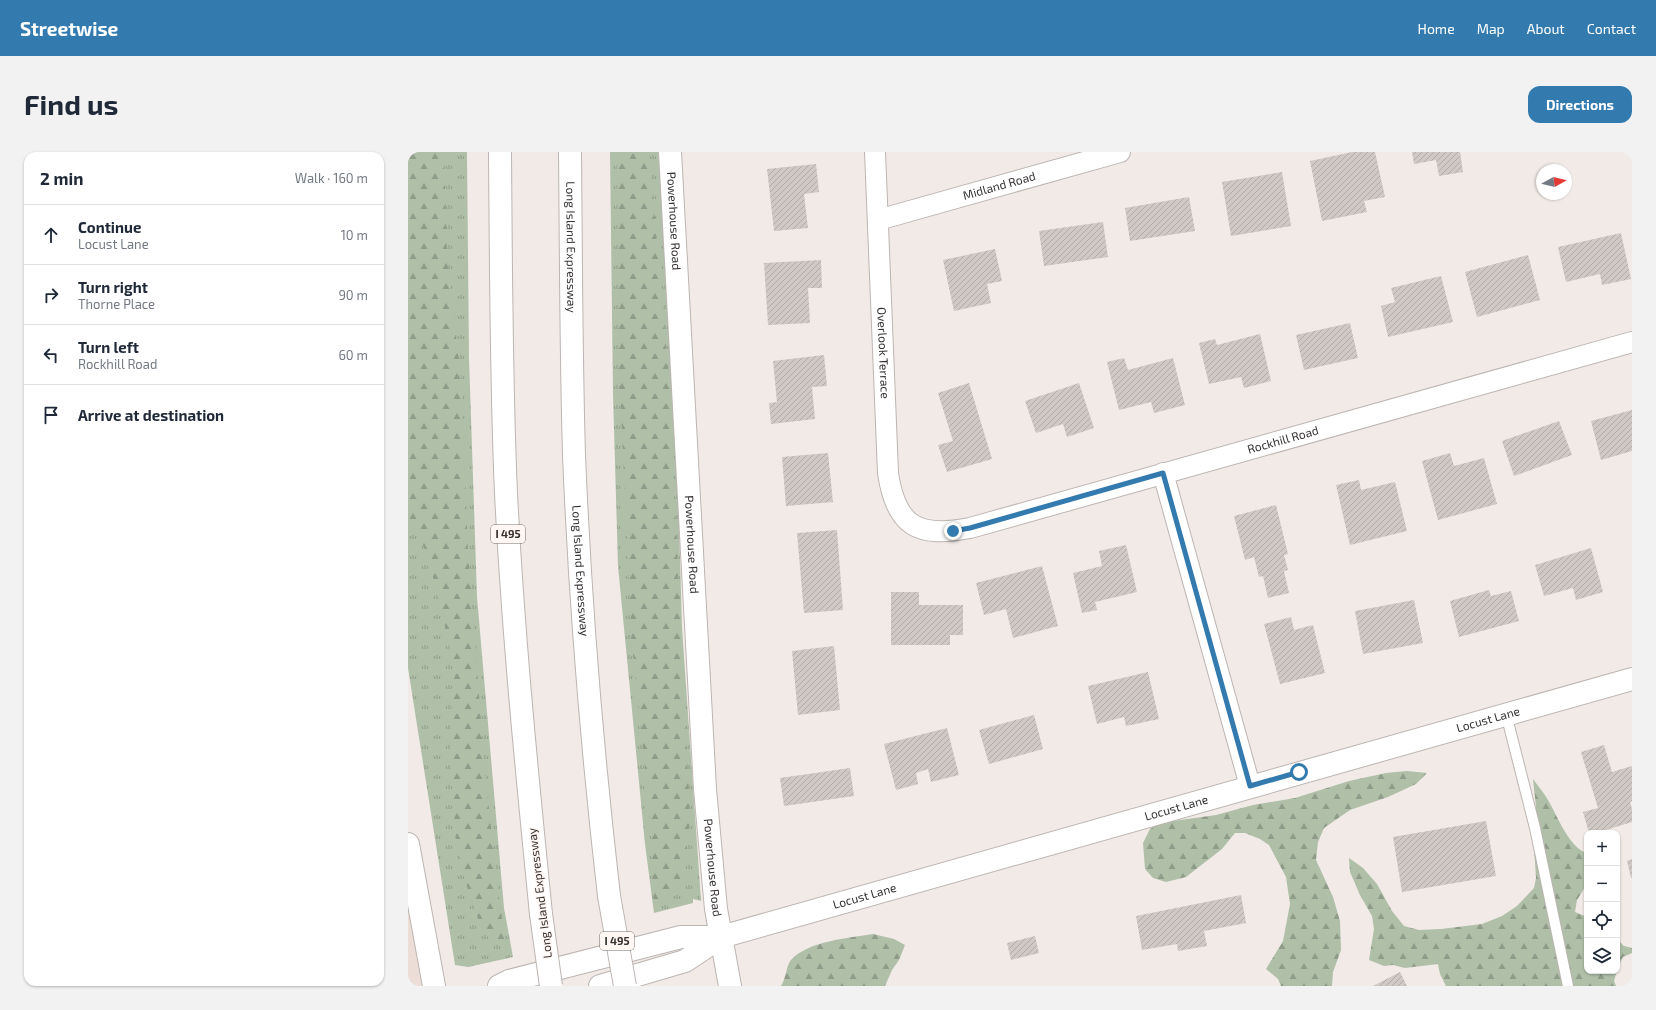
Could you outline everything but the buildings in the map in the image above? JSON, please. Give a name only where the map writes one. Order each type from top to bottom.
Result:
[{"type":"main road","name":"Long Island Expressway","points":[[500,152],[501,327],[506,493],[517,667],[541,914],[551,986]]},
{"type":"main road","name":"Long Island Expressway","points":[[570,152],[572,370],[578,531],[598,802],[609,896],[625,986]]},
{"type":"main road","name":"Powerhouse Road","points":[[670,152],[704,781],[712,882],[730,986]]},
{"type":"main road","name":"Locust Lane","points":[[499,986],[509,981],[681,937],[721,936],[1632,679]]},
{"type":"main road","points":[[408,844],[434,986]]},
{"type":"main road","name":"Locust Lane","points":[[600,986],[685,961],[721,936]]},
{"type":"street","name":"Overlook Terrace","points":[[875,152],[886,450],[890,489],[896,507],[901,514],[913,524],[932,532]]},
{"type":"street","name":"Midland Road","points":[[878,220],[1120,152]]},
{"type":"street","name":"Rockhill Road","points":[[932,532],[953,531],[970,528],[1632,342]]},
{"type":"street","points":[[1163,473],[1250,786]]},
{"type":"lane","points":[[1506,714],[1536,828],[1568,986]]},
{"type":"shaded area","points":[[408,900],[424,986],[408,986]]},
{"type":"green space","points":[[408,152],[467,152],[469,358],[477,597],[504,908],[513,957],[468,967],[455,965],[408,668]]},
{"type":"green space","points":[[408,152],[444,152],[447,254],[462,388],[468,552],[485,773],[505,939],[503,944],[492,943],[481,927],[469,894],[456,844],[450,754],[451,714],[455,670],[427,552],[408,523]]},
{"type":"green space","points":[[610,152],[658,152],[663,200],[675,381],[682,628],[701,901],[693,899],[693,903],[654,913],[645,844],[618,566],[613,394]]},
{"type":"green space","points":[[617,152],[649,152],[668,367],[690,818],[683,876],[668,901],[661,903],[654,899],[650,816],[632,645],[619,371]]},
{"type":"green space","points":[[1407,771],[1427,773],[1416,784],[1388,797],[1350,810],[1324,828],[1318,842],[1316,860],[1333,897],[1340,921],[1341,950],[1333,972],[1332,986],[1281,986],[1278,979],[1266,969],[1283,941],[1290,904],[1286,877],[1269,845],[1260,839],[1245,833],[1235,833],[1222,849],[1186,877],[1166,882],[1153,878],[1145,869],[1143,843],[1150,829],[1159,823],[1216,815],[1253,805],[1295,798],[1349,781],[1386,773]]},
{"type":"green space","points":[[1533,779],[1546,797],[1569,838],[1584,852],[1584,889],[1577,900],[1575,912],[1584,916],[1584,974],[1616,974],[1614,981],[1616,986],[1446,986],[1440,974],[1438,964],[1405,968],[1393,965],[1384,966],[1369,960],[1374,929],[1372,916],[1360,895],[1350,872],[1349,858],[1363,868],[1377,884],[1392,911],[1404,926],[1419,930],[1482,924],[1502,916],[1517,906],[1534,888],[1536,878],[1534,846],[1536,807]]},
{"type":"green space","points":[[873,934],[894,939],[905,945],[885,986],[781,986],[791,960],[808,948],[829,941]]},
{"type":"green space","points":[[1620,942],[1624,946],[1632,948],[1632,953],[1623,957],[1620,963]]},
{"type":"route","points":[[953,531],[970,528],[1163,473],[1250,786],[1299,772]]}]
